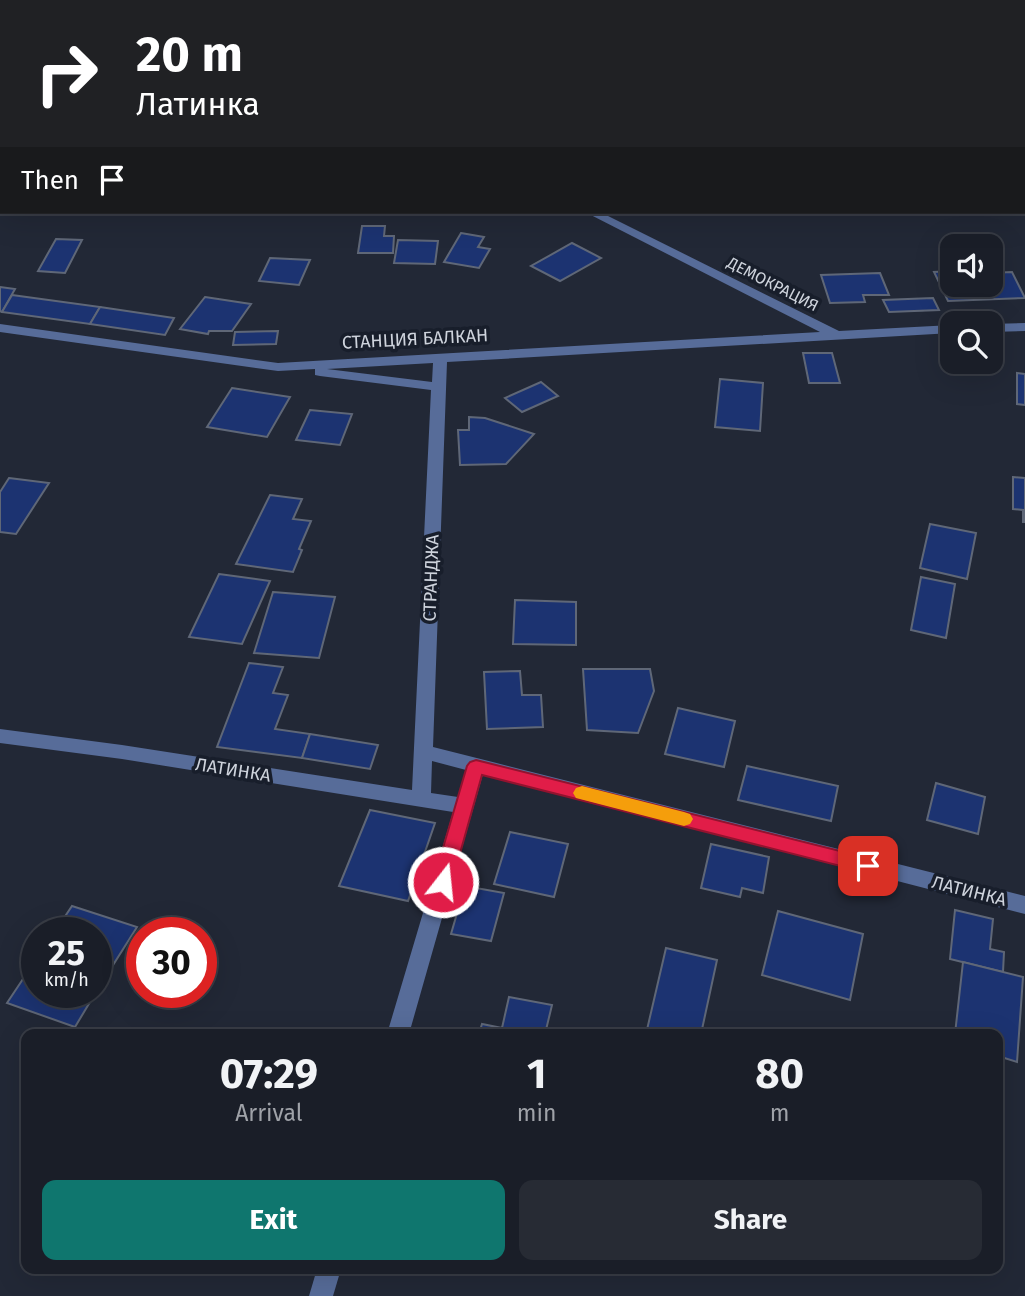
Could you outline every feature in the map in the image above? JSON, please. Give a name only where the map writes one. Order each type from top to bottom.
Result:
[{"type":"street","name":"ДЕМОКРАЦИЯ","points":[[595,214],[834,334],[940,330]]},
{"type":"street","points":[[1003,328],[1025,327]]},
{"type":"street","name":"СТАНЦИЯ БАЛКАН","points":[[0,328],[278,367],[834,334]]},
{"type":"street","name":"СТРАНДЖА","points":[[421,799],[440,357]]},
{"type":"street","points":[[278,367],[439,387]]},
{"type":"street","name":"ЛАТИНКА","points":[[0,736],[122,751],[465,806]]},
{"type":"street","name":"ЛАТИНКА","points":[[424,752],[1025,905]]},
{"type":"street","points":[[399,1029],[476,766]]},
{"type":"street","points":[[321,1296],[328,1274]]},
{"type":"building","points":[[362,226],[385,226],[384,236],[394,236],[393,253],[358,253]]},
{"type":"building","points":[[461,233],[484,237],[478,247],[490,249],[479,268],[444,262]]},
{"type":"building","points":[[56,239],[82,240],[65,273],[38,271]]},
{"type":"building","points":[[398,240],[438,241],[435,264],[394,263]]},
{"type":"building","points":[[572,243],[601,258],[560,281],[531,266]]},
{"type":"building","points":[[270,258],[310,260],[299,285],[259,281]]},
{"type":"building","points":[[934,272],[940,272],[940,284]]},
{"type":"building","points":[[1003,272],[1012,272],[1025,298],[948,301],[946,297],[1003,297]]},
{"type":"building","points":[[880,273],[889,295],[863,295],[865,302],[830,303],[821,275]]},
{"type":"building","points":[[0,287],[15,289],[2,312],[0,311]]},
{"type":"building","points":[[12,295],[100,307],[90,324],[2,312]]},
{"type":"building","points":[[205,297],[251,304],[232,331],[209,331],[208,334],[180,329]]},
{"type":"building","points":[[933,298],[939,310],[889,312],[883,300]]},
{"type":"building","points":[[100,307],[174,318],[165,335],[90,324]]},
{"type":"building","points":[[278,331],[276,344],[233,345],[235,332]]},
{"type":"building","points":[[803,353],[832,353],[840,383],[809,383]]},
{"type":"building","points":[[1017,373],[1025,374],[1025,405],[1017,404]]},
{"type":"building","points":[[720,379],[763,383],[760,431],[715,427]]},
{"type":"building","points":[[541,382],[558,396],[522,412],[505,398]]},
{"type":"building","points":[[232,388],[290,397],[267,437],[207,427]]},
{"type":"building","points":[[310,410],[352,414],[340,445],[296,440]]},
{"type":"building","points":[[469,417],[485,418],[534,434],[506,464],[460,465],[458,430],[469,430]]},
{"type":"building","points":[[1013,477],[1025,478],[1025,522],[1023,510],[1013,509]]},
{"type":"building","points":[[9,478],[49,483],[16,534],[0,532],[0,492]]},
{"type":"building","points":[[270,495],[302,499],[293,519],[311,521],[293,572],[236,564]]},
{"type":"building","points":[[930,524],[976,533],[967,579],[920,568]]},
{"type":"building","points":[[219,574],[270,581],[242,644],[189,637]]},
{"type":"building","points":[[921,577],[955,584],[946,638],[911,630]]},
{"type":"building","points":[[273,592],[335,597],[319,658],[254,653]]},
{"type":"building","points":[[515,600],[576,602],[576,645],[513,644]]},
{"type":"building","points":[[249,663],[283,667],[273,693],[288,695],[275,729],[310,734],[302,758],[217,747]]},
{"type":"building","points":[[583,669],[650,669],[654,691],[638,733],[587,730]]},
{"type":"building","points":[[520,671],[522,695],[541,695],[543,727],[487,729],[484,672]]},
{"type":"building","points":[[678,708],[735,721],[724,767],[665,754]]},
{"type":"building","points":[[310,734],[378,745],[370,769],[302,758]]},
{"type":"building","points":[[747,766],[838,786],[831,821],[738,800]]},
{"type":"building","points":[[936,783],[985,797],[978,834],[927,820]]},
{"type":"building","points":[[370,810],[435,823],[408,901],[339,886]]},
{"type":"building","points":[[510,832],[568,844],[554,897],[494,884]]},
{"type":"building","points":[[711,844],[769,857],[763,893],[742,888],[740,897],[701,888]]},
{"type":"building","points":[[465,886],[504,893],[491,941],[451,934]]},
{"type":"building","points":[[72,906],[106,917],[65,917]]},
{"type":"building","points":[[955,910],[993,919],[990,949],[1004,952],[1003,972],[950,959]]},
{"type":"building","points":[[778,911],[863,934],[850,1000],[762,975]]},
{"type":"building","points":[[112,919],[126,923],[126,944],[112,967]]},
{"type":"building","points":[[666,948],[717,960],[702,1029],[647,1029]]},
{"type":"building","points":[[963,962],[1023,977],[1017,1062],[1003,1058],[1003,1029],[956,1029]]},
{"type":"building","points":[[21,982],[21,1008],[7,1003]]},
{"type":"building","points":[[509,997],[552,1005],[546,1029],[480,1029],[482,1024],[502,1028]]},
{"type":"building","points":[[21,1008],[86,1008],[75,1027]]},
{"type":"slow traffic","points":[[582,793],[684,819]]},
{"type":"route","points":[[443,882],[476,766],[868,866]]}]
